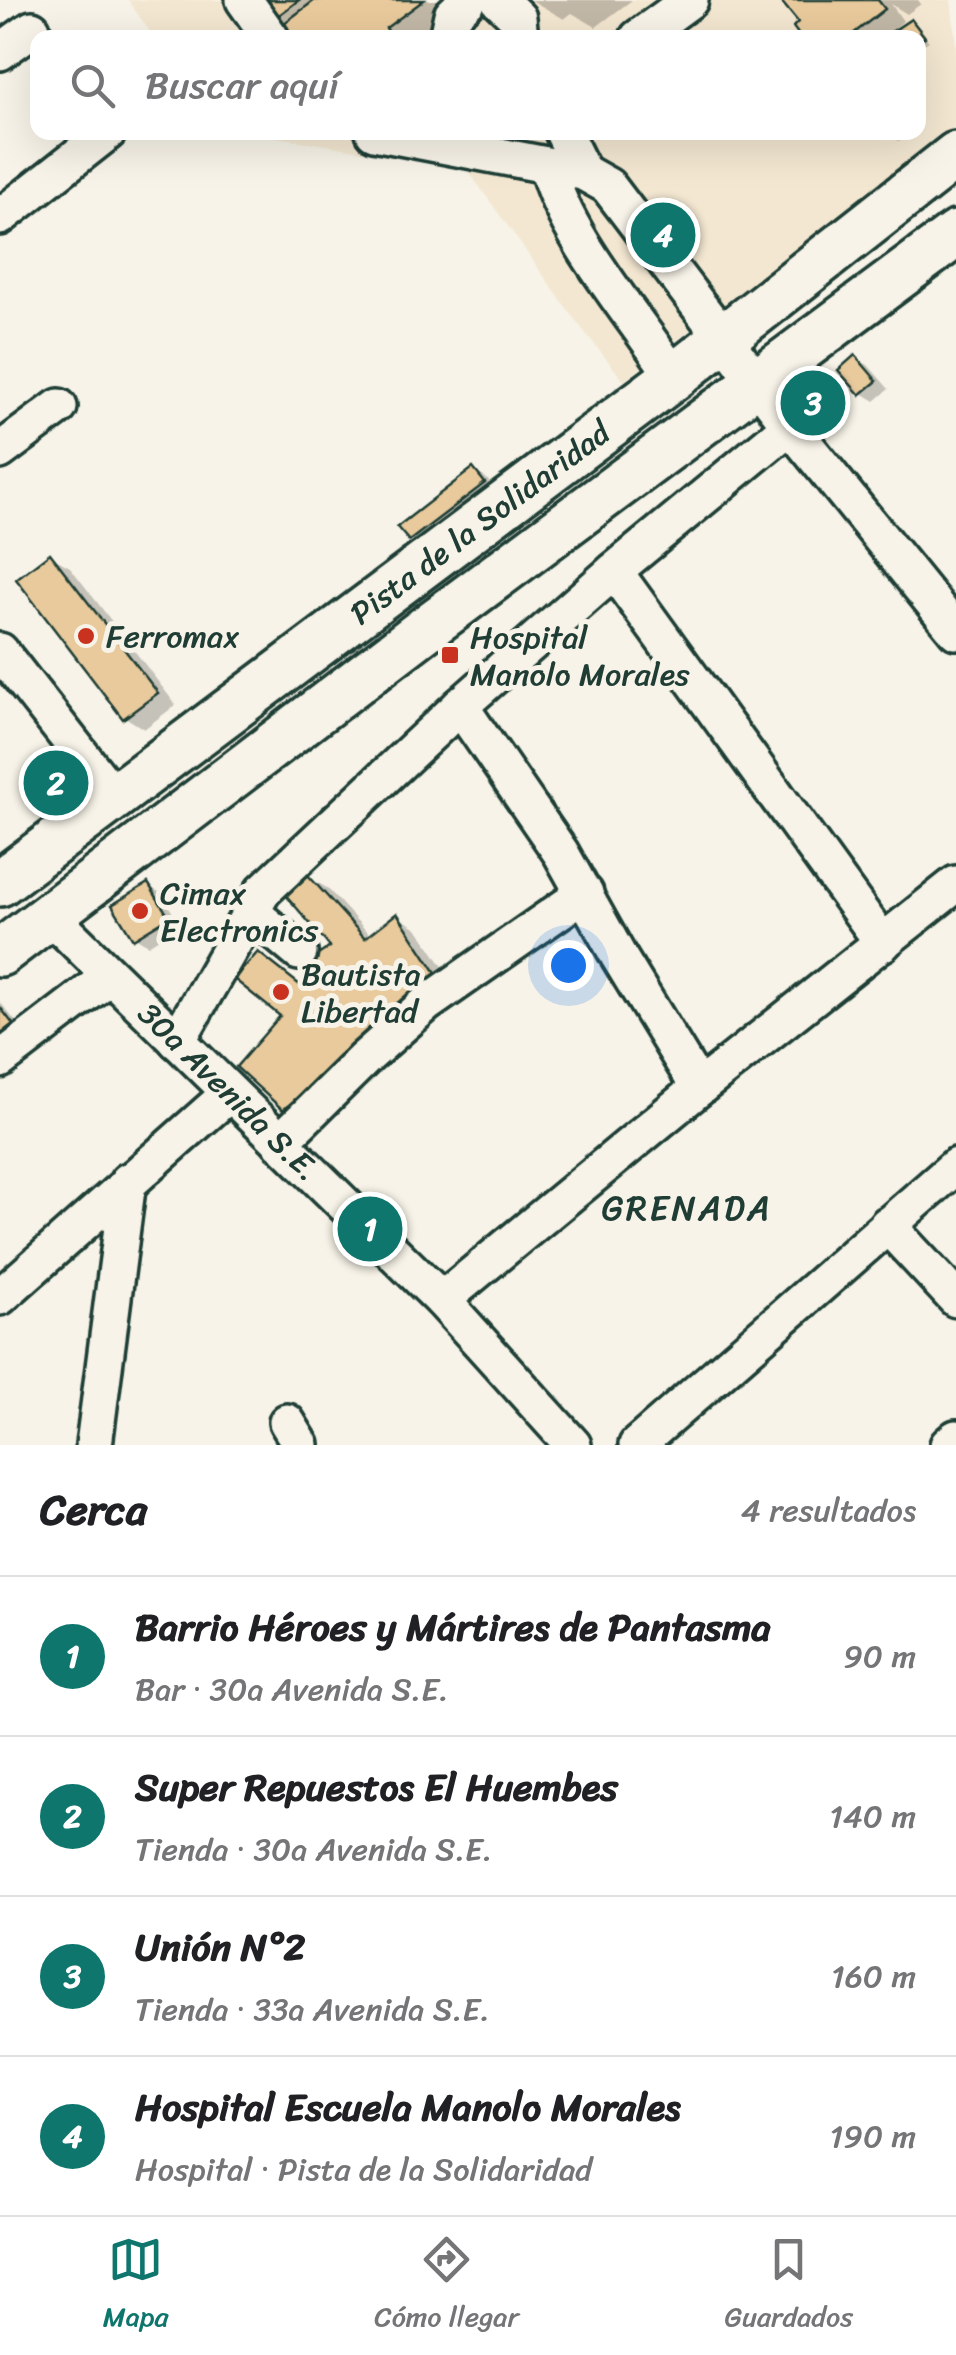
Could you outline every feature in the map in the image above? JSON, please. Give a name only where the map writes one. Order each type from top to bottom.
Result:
[{"type":"main road","name":"Pista de la Solidaridad","points":[[0,882],[674,377],[956,155]]},
{"type":"main road","name":"Pista de la Solidaridad","points":[[0,952],[956,234]]},
{"type":"street","points":[[244,0],[265,30]]},
{"type":"street","points":[[449,30],[452,15],[468,0]]},
{"type":"street","points":[[499,0],[518,18],[519,30]]},
{"type":"street","points":[[649,30],[690,0]]},
{"type":"street","points":[[0,52],[30,30]]},
{"type":"street","points":[[0,216],[98,140]]},
{"type":"street","points":[[415,140],[583,172],[608,186],[790,426],[956,630]]},
{"type":"street","points":[[568,140],[583,172]]},
{"type":"street","points":[[547,166],[556,200],[586,250],[674,377]]},
{"type":"street","points":[[0,451],[60,407]]},
{"type":"street","points":[[177,1041],[263,892],[460,706],[790,426]]},
{"type":"street","points":[[614,572],[883,943]]},
{"type":"street","points":[[0,650],[114,798]]},
{"type":"street","points":[[460,706],[585,893],[619,957],[700,1088]]},
{"type":"street","points":[[442,1300],[956,884]]},
{"type":"street","points":[[280,1142],[364,1058],[426,1004],[585,893]]},
{"type":"street","points":[[251,912],[299,952]]},
{"type":"street","name":"30a Avenida S.E.","points":[[50,915],[442,1300],[574,1445]]},
{"type":"street","points":[[0,1060],[110,976]]},
{"type":"street","points":[[0,1297],[230,1093]]},
{"type":"street","points":[[637,1445],[956,1166]]},
{"type":"street","points":[[94,1445],[128,1181]]},
{"type":"street","points":[[887,1225],[956,1299]]},
{"type":"street","points":[[948,1445],[956,1438]]},
{"type":"shaded area","points":[[128,0],[951,0],[956,46],[956,126],[624,381],[466,168],[295,140],[926,140],[926,30],[149,30]]},
{"type":"building","points":[[261,0],[299,0],[275,18]]},
{"type":"building","points":[[315,0],[424,0],[387,30],[288,30],[283,24]]},
{"type":"building","points":[[780,0],[878,0],[885,9],[858,30],[795,30],[793,27],[798,22]]},
{"type":"building","points":[[911,19],[920,30],[894,30]]},
{"type":"building","points":[[855,355],[877,381],[860,395],[838,370]]},
{"type":"building","points":[[473,468],[485,483],[409,541],[397,527]]},
{"type":"building","name":"Ferromax","points":[[50,553],[158,693],[123,719],[16,579]]},
{"type":"building","points":[[307,874],[365,938],[397,913],[439,977],[283,1110],[236,1067],[280,1016],[234,979],[258,952],[305,989],[328,976],[312,959],[330,947],[284,893]]},
{"type":"building","name":"Cimax Electronics","points":[[148,883],[169,917],[133,939],[112,905]]},
{"type":"building","points":[[0,1007],[13,1024],[0,1034]]},
{"type":"place","name":"Hospital Escuela Manolo Morales","points":[[663,235]]},
{"type":"place","name":"Unión N°2","points":[[813,403]]},
{"type":"place","name":"Ferromax","points":[[86,636]]},
{"type":"place","name":"Hospital Manolo Morales","points":[[450,655]]},
{"type":"place","name":"Super Repuestos El Huembes","points":[[56,783]]},
{"type":"place","name":"Cimax Electronics","points":[[140,911]]},
{"type":"place","name":"Bautista Libertad","points":[[281,992]]},
{"type":"place","name":"Barrio Héroes y Mártires de Pantasma","points":[[370,1229]]},
{"type":"district","name":"GRENADA","points":[[687,1208]]}]
